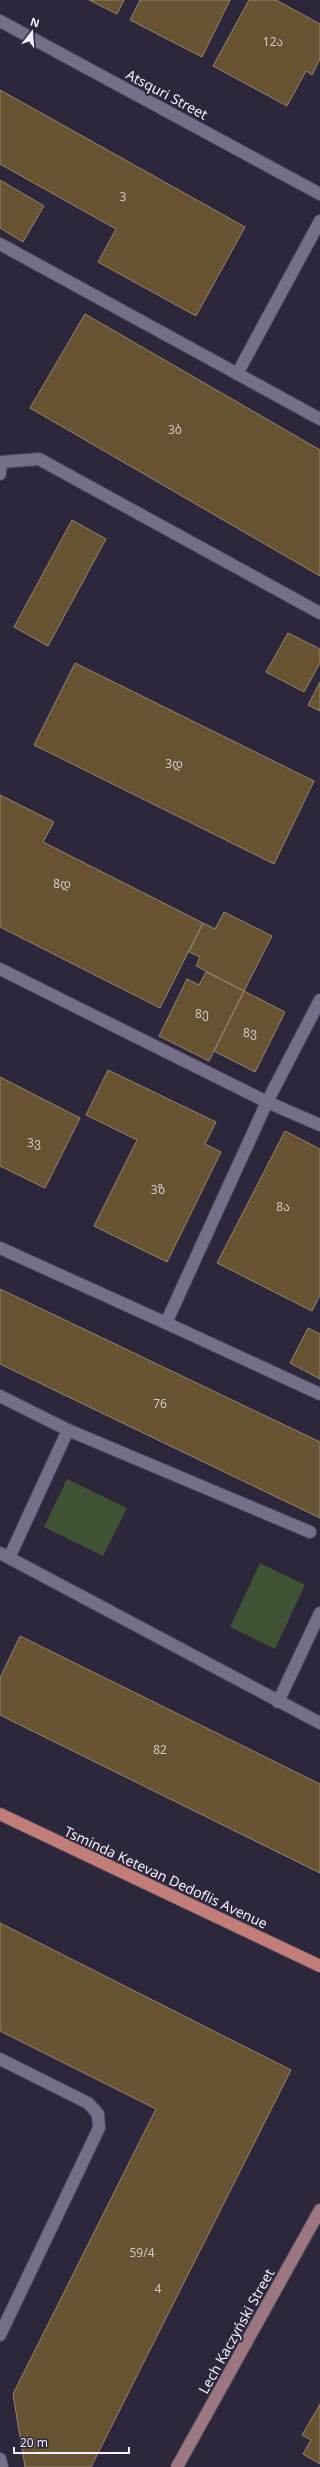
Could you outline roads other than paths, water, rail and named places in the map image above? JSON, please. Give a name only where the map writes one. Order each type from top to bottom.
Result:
[{"type":"main road","name":"Tsminda Ketevan Dedoflis Avenue","points":[[0,1814],[320,1966]]},
{"type":"main road","name":"Lech Kaczyński Street","points":[[177,2467],[320,2210]]},
{"type":"street","name":"Atsquri Street","points":[[0,21],[320,194]]},
{"type":"street","points":[[237,374],[320,221]]},
{"type":"street","points":[[0,244],[320,419]]},
{"type":"street","points":[[0,474],[1,462],[39,459],[320,613]]},
{"type":"street","points":[[0,969],[267,1102],[320,1125]]},
{"type":"street","points":[[166,1323],[267,1102],[320,1000]]},
{"type":"street","points":[[0,1248],[320,1394]]},
{"type":"street","points":[[0,1396],[68,1430],[310,1532]]},
{"type":"street","points":[[68,1430],[4,1556],[320,1723]]},
{"type":"street","points":[[278,1702],[320,1613]]},
{"type":"street","points":[[0,2059],[88,2103],[98,2114],[99,2128],[0,2335]]},
{"type":"street","points":[[0,2459],[2,2467]]}]
